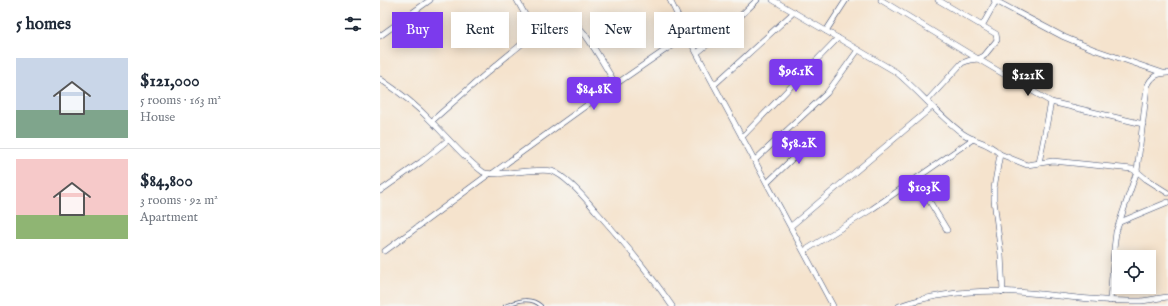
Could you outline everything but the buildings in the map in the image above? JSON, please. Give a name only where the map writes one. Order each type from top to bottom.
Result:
[{"type":"street","points":[[380,36],[430,0]]},
{"type":"street","points":[[517,0],[524,12]]},
{"type":"street","points":[[670,0],[676,12]]},
{"type":"street","points":[[697,53],[729,27],[757,0]]},
{"type":"street","points":[[773,0],[896,72],[910,83],[932,107],[963,133],[973,139],[987,144],[1000,154],[1024,164],[1033,165],[1053,162],[1132,169],[1168,193]]},
{"type":"street","points":[[826,31],[846,0]]},
{"type":"street","points":[[881,0],[1051,102],[1143,124]]},
{"type":"street","points":[[928,101],[962,63],[984,56],[997,40],[996,34],[938,0]]},
{"type":"street","points":[[982,26],[995,0],[1064,37],[1093,49],[1165,73]]},
{"type":"street","points":[[714,85],[794,12]]},
{"type":"street","points":[[582,31],[616,84]]},
{"type":"street","points":[[742,137],[838,38]]},
{"type":"street","points":[[432,121],[480,78],[517,48]]},
{"type":"street","points":[[384,251],[667,48]]},
{"type":"street","points":[[694,48],[833,306]]},
{"type":"street","points":[[755,160],[824,96],[858,50]]},
{"type":"street","points":[[1110,301],[1116,232],[1137,171],[1147,87],[1150,80],[1155,76],[1165,73]]},
{"type":"street","points":[[380,79],[432,121],[448,140],[483,172],[491,174],[533,170],[546,170],[554,172],[578,191],[622,240],[672,306]]},
{"type":"street","points":[[1039,163],[1051,102]]},
{"type":"street","points":[[791,226],[932,107]]},
{"type":"street","points":[[767,183],[818,134]]},
{"type":"street","points":[[804,251],[872,209],[973,139]]},
{"type":"street","points":[[380,191],[421,162],[448,140]]},
{"type":"street","points":[[1000,154],[994,188],[994,200],[1000,255],[1002,292]]},
{"type":"street","points":[[916,179],[947,230]]},
{"type":"street","points":[[1120,222],[1168,202]]},
{"type":"street","points":[[899,306],[932,297],[984,292],[1027,293],[1110,301],[1142,301],[1168,297]]},
{"type":"street","points":[[1091,299],[1091,306]]},
{"type":"lane","points":[[506,306],[528,300],[533,300],[541,306]]}]
